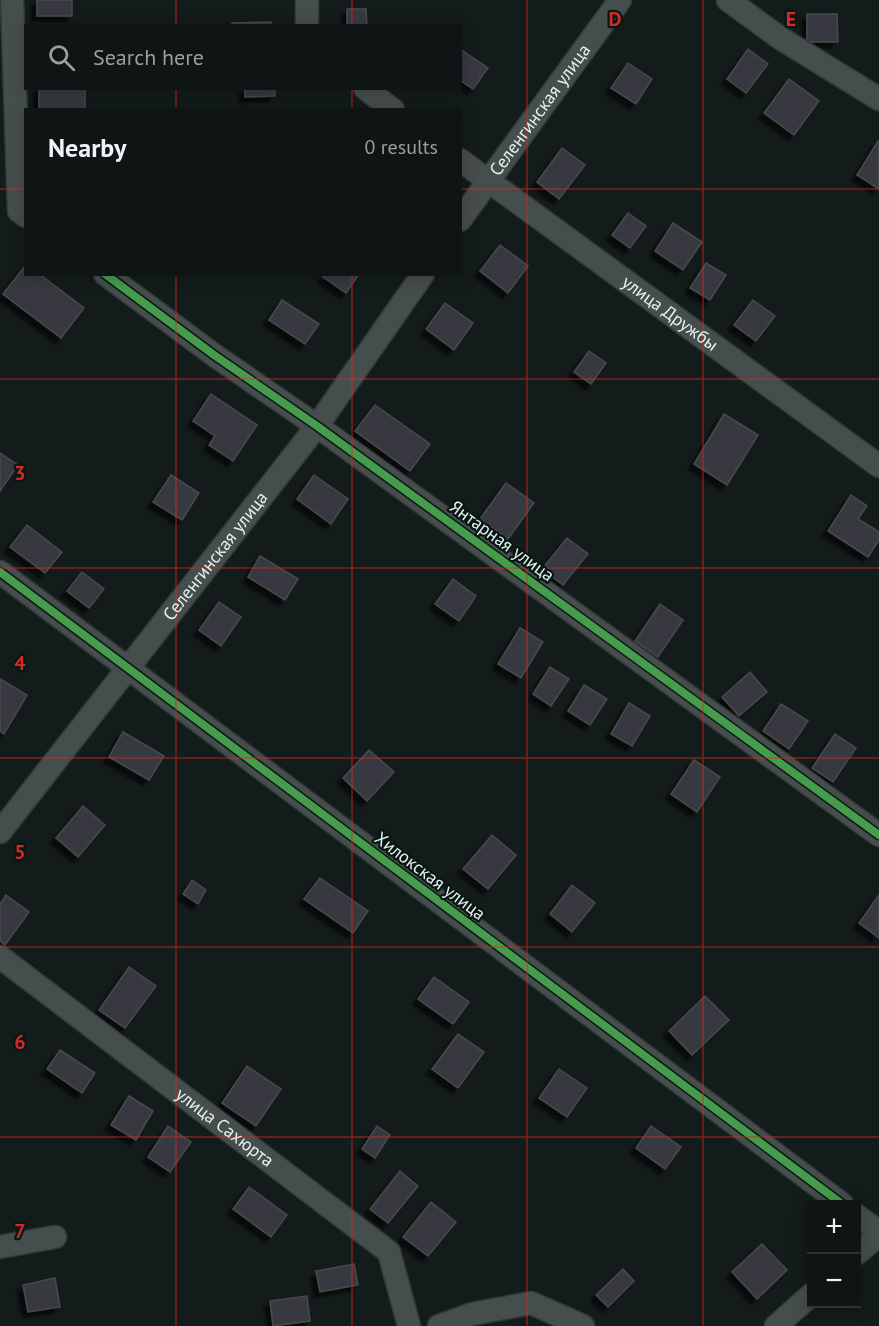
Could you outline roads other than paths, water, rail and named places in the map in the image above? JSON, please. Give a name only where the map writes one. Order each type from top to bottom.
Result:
[{"type":"street","points":[[12,0],[15,213]]},
{"type":"street","points":[[307,0],[308,24]]},
{"type":"street","name":"Селенгинская улица","points":[[462,217],[620,0]]},
{"type":"street","points":[[728,0],[780,38],[879,99]]},
{"type":"street","points":[[368,90],[390,108]]},
{"type":"street","name":"улица Дружбы","points":[[462,162],[879,466]]},
{"type":"street","name":"Янтарная улица","points":[[108,276],[879,835]]},
{"type":"street","name":"Селенгинская улица","points":[[0,832],[317,426],[422,276]]},
{"type":"street","name":"Хилокская улица","points":[[0,572],[837,1200]]},
{"type":"street","name":"улица Сахюрта","points":[[0,957],[389,1252],[409,1326]]},
{"type":"street","points":[[861,1219],[879,1233],[861,1249]]},
{"type":"street","points":[[0,1246],[55,1237]]},
{"type":"street","points":[[776,1326],[807,1298]]},
{"type":"street","points":[[439,1326],[472,1314],[531,1303],[583,1326]]}]
